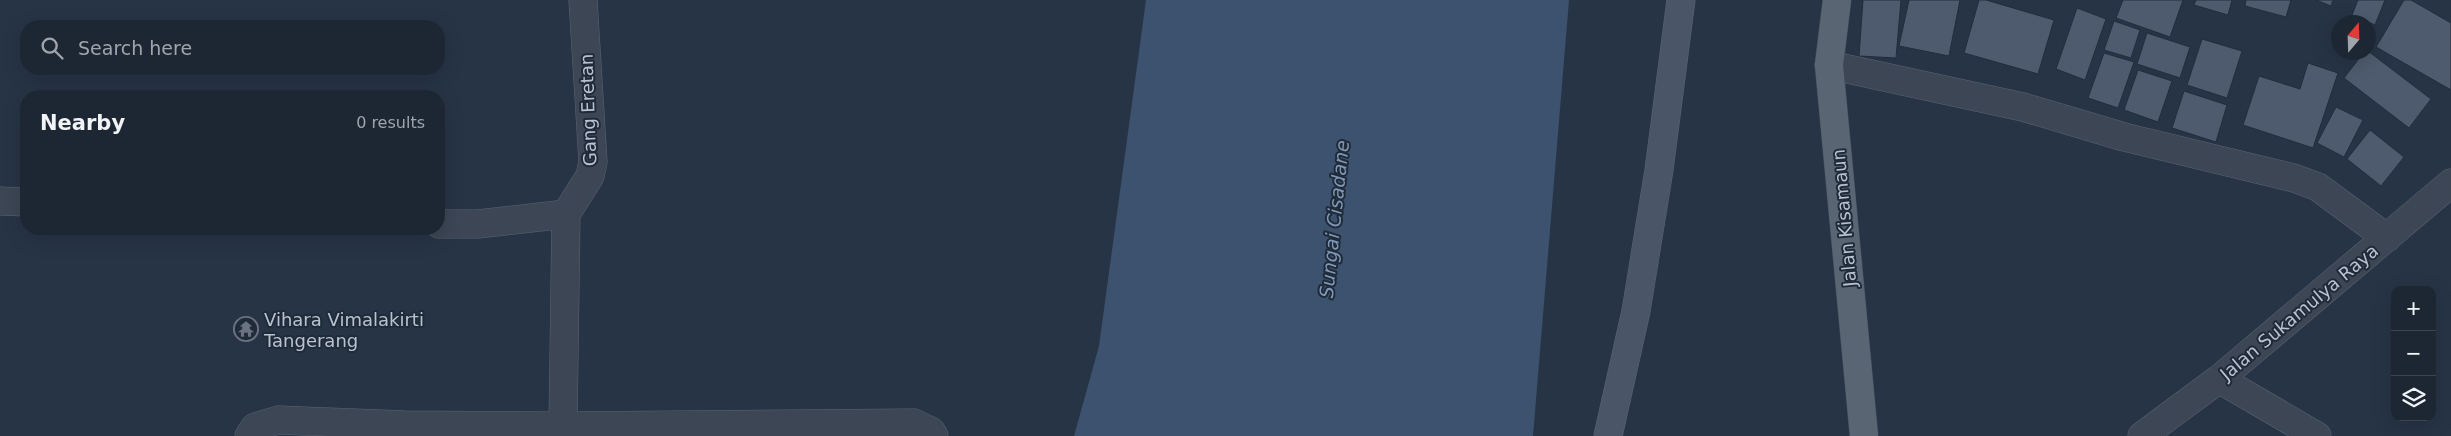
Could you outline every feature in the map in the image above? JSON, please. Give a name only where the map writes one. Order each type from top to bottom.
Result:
[{"type":"main road","name":"Jalan Kisamaun","points":[[1837,0],[1829,65],[1864,436]]},
{"type":"street","name":"Gang Eretan","points":[[566,214],[590,176],[594,162],[583,0]]},
{"type":"street","points":[[1608,436],[1636,310],[1659,170],[1681,0]]},
{"type":"street","points":[[1829,65],[2023,106],[2124,137],[2294,178],[2318,187],[2387,238]]},
{"type":"street","name":"Jalan Sukamulya Raya","points":[[2142,436],[2219,379],[2451,183]]},
{"type":"street","points":[[0,201],[20,202]]},
{"type":"street","points":[[445,224],[486,224],[566,214],[563,426]]},
{"type":"street","points":[[2219,379],[2317,436]]},
{"type":"street","points":[[250,436],[254,427],[278,420],[405,425],[563,426],[914,423],[932,431],[934,436]]},
{"type":"water","name":"Sungai Cisadane","points":[[1146,0],[1569,0],[1533,436],[1074,436],[1099,346]]},
{"type":"building","points":[[1863,0],[1901,0],[1896,58],[1859,56]]},
{"type":"building","points":[[1909,0],[1960,0],[1949,56],[1899,46]]},
{"type":"building","points":[[1979,0],[1986,0],[2054,20],[2038,74],[1964,53]]},
{"type":"building","points":[[2123,0],[2183,0],[2170,37],[2116,18]]},
{"type":"building","points":[[2196,0],[2232,0],[2228,15],[2194,5]]},
{"type":"building","points":[[2246,0],[2291,0],[2286,17],[2245,6]]},
{"type":"building","points":[[2316,0],[2333,0],[2331,6]]},
{"type":"building","points":[[2358,0],[2385,0],[2376,22],[2376,15],[2352,15]]},
{"type":"building","points":[[2404,0],[2411,0],[2451,23],[2451,90],[2376,47]]},
{"type":"building","points":[[2077,8],[2106,19],[2085,80],[2056,69]]},
{"type":"building","points":[[2114,21],[2140,30],[2131,58],[2104,50]]},
{"type":"building","points":[[2147,33],[2190,47],[2180,78],[2137,64]]},
{"type":"building","points":[[2202,39],[2242,51],[2227,98],[2187,85]]},
{"type":"building","points":[[2104,53],[2134,62],[2118,108],[2088,98]]},
{"type":"building","points":[[2376,57],[2431,99],[2409,128],[2344,78],[2358,60],[2376,60]]},
{"type":"building","points":[[2308,63],[2338,73],[2313,148],[2243,125],[2259,76],[2300,89]]},
{"type":"building","points":[[2138,70],[2172,81],[2158,122],[2124,110]]},
{"type":"building","points":[[2184,91],[2227,105],[2216,142],[2172,128]]},
{"type":"building","points":[[2336,107],[2363,120],[2344,157],[2317,143]]},
{"type":"building","points":[[2370,130],[2404,157],[2381,186],[2347,159]]},
{"type":"place","name":"Vihara Vimalakirti Tangerang","points":[[246,329]]}]
